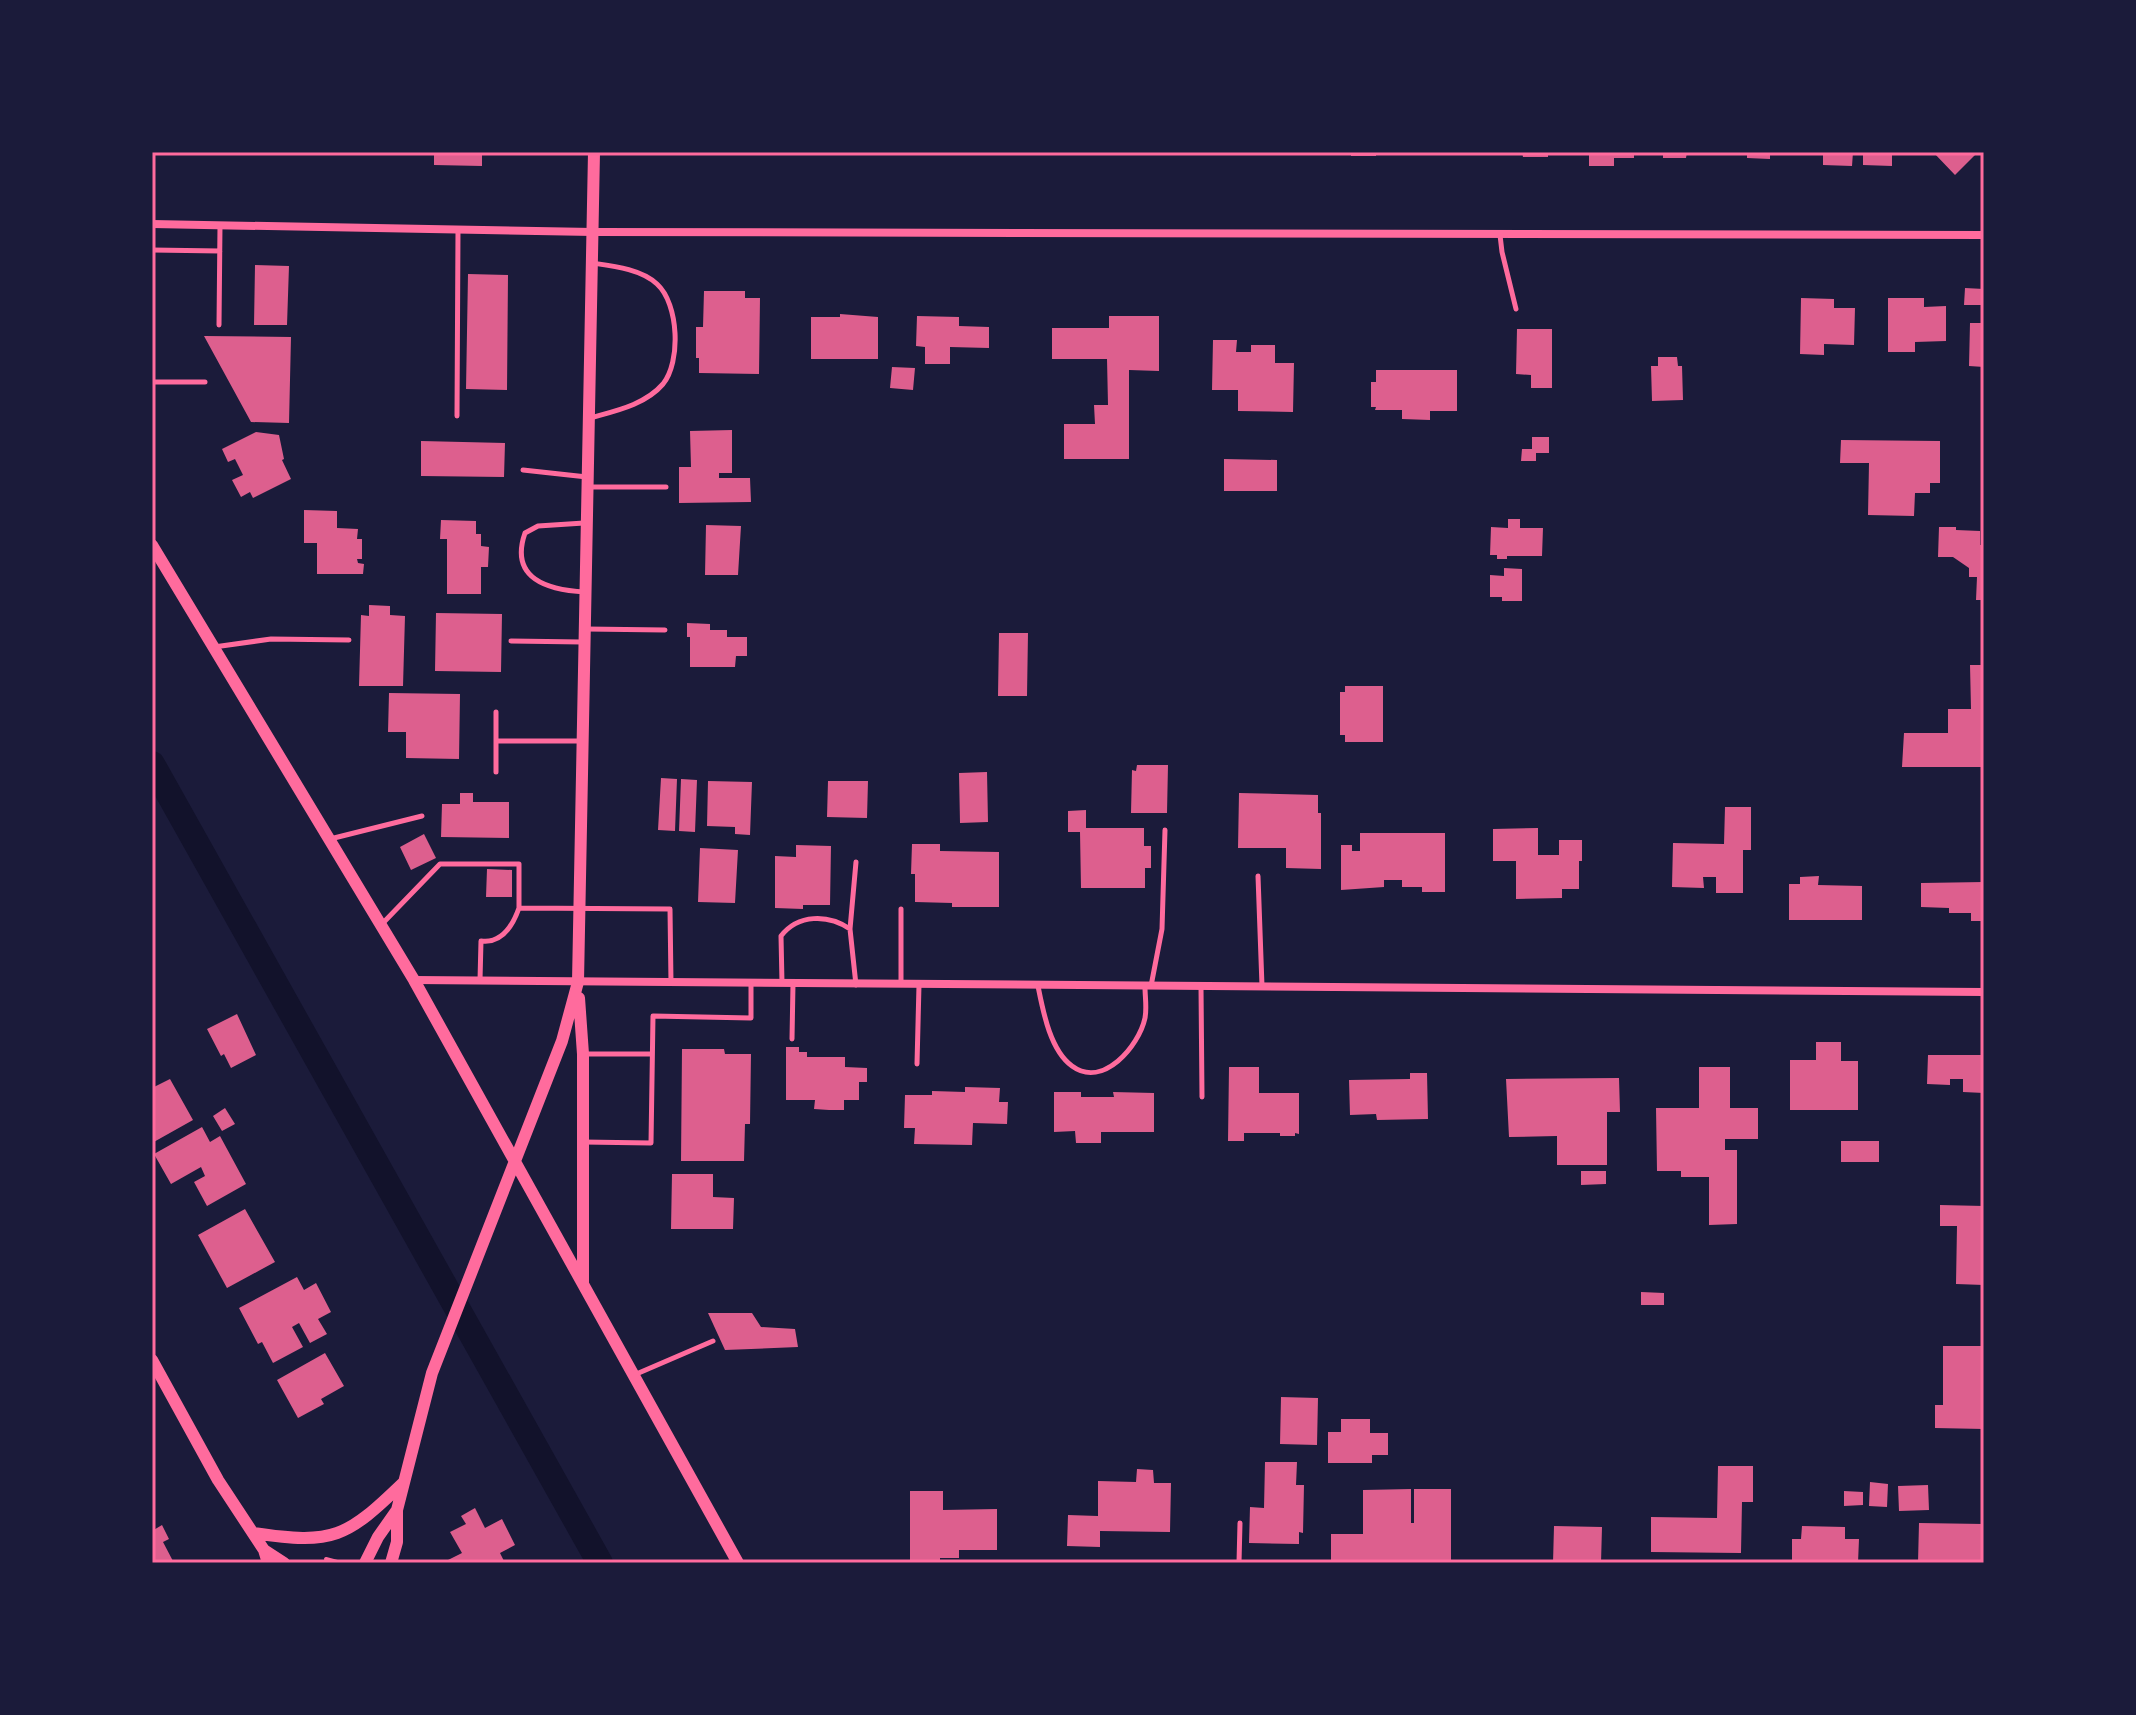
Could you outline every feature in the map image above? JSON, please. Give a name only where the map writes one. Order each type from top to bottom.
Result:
[{"type":"street","points":[[583,1286],[583,1054],[578,982],[594,152]]},
{"type":"street","points":[[152,224],[593,232],[1984,235]]},
{"type":"street","points":[[152,545],[414,980],[738,1563]]},
{"type":"street","points":[[414,980],[1984,992]]},
{"type":"street","points":[[391,1563],[397,1542],[397,1510],[432,1373],[562,1041],[578,982]]},
{"type":"street","points":[[152,1360],[218,1480],[264,1550],[268,1563]]},
{"type":"street","points":[[253,1533],[303,1539],[333,1535],[367,1517],[404,1482]]},
{"type":"street","points":[[365,1563],[397,1510]]},
{"type":"street","points":[[264,1550],[284,1563]]},
{"type":"lane","points":[[219,325],[220,226]]},
{"type":"lane","points":[[457,416],[458,230]]},
{"type":"lane","points":[[1500,234],[1516,309]]},
{"type":"lane","points":[[152,250],[220,251]]},
{"type":"lane","points":[[589,418],[629,408],[662,385],[672,368],[676,346],[667,298],[657,283],[628,269],[592,263]]},
{"type":"lane","points":[[152,382],[205,382]]},
{"type":"lane","points":[[523,470],[588,482],[666,487]]},
{"type":"lane","points":[[586,592],[546,586],[530,576],[520,555],[525,533],[538,526],[587,523]]},
{"type":"lane","points":[[511,641],[665,630]]},
{"type":"lane","points":[[213,647],[271,639],[349,640]]},
{"type":"lane","points":[[496,712],[496,772]]},
{"type":"lane","points":[[496,741],[584,741]]},
{"type":"lane","points":[[329,839],[422,816]]},
{"type":"lane","points":[[1038,986],[1043,1010],[1062,1055],[1073,1067],[1098,1071],[1114,1065],[1137,1039],[1145,1018],[1148,987],[1162,929],[1165,830]]},
{"type":"lane","points":[[856,862],[850,929],[856,985]]},
{"type":"lane","points":[[381,925],[440,864],[519,864],[519,908],[513,926],[495,940],[481,941],[480,981]]},
{"type":"lane","points":[[1258,876],[1262,987]]},
{"type":"lane","points":[[519,908],[670,909],[671,983]]},
{"type":"lane","points":[[901,909],[901,985]]},
{"type":"lane","points":[[782,984],[781,936],[795,922],[830,920],[850,929]]},
{"type":"lane","points":[[582,1142],[651,1143],[653,1016],[751,1018],[751,984]]},
{"type":"lane","points":[[792,1039],[793,984]]},
{"type":"lane","points":[[917,1064],[919,985]]},
{"type":"lane","points":[[1201,987],[1202,1097]]},
{"type":"lane","points":[[583,1054],[652,1054]]},
{"type":"lane","points":[[633,1375],[713,1341]]},
{"type":"lane","points":[[1239,1563],[1240,1523]]},
{"type":"path","points":[[323,1552],[324,1561],[341,1563]]},
{"type":"building","points":[[434,152],[482,152],[482,166],[434,165]]},
{"type":"building","points":[[1351,152],[1376,152],[1376,156],[1351,156]]},
{"type":"building","points":[[1522,152],[1548,152],[1548,157],[1523,157]]},
{"type":"building","points":[[1589,152],[1634,152],[1634,158],[1614,158],[1614,166],[1589,166]]},
{"type":"building","points":[[1663,152],[1687,152],[1686,158],[1663,158]]},
{"type":"building","points":[[1727,152],[1770,152],[1770,159],[1727,155]]},
{"type":"building","points":[[1823,152],[1853,152],[1852,166],[1823,165]]},
{"type":"building","points":[[1863,152],[1892,152],[1892,166],[1863,165]]},
{"type":"building","points":[[1933,152],[1978,152],[1955,175]]},
{"type":"building","points":[[255,265],[289,266],[287,325],[254,325]]},
{"type":"building","points":[[468,274],[508,275],[507,390],[466,389]]},
{"type":"building","points":[[1965,288],[1984,289],[1984,305],[1964,305]]},
{"type":"building","points":[[704,291],[745,291],[745,298],[760,298],[759,374],[699,373],[696,327],[703,327]]},
{"type":"building","points":[[1801,298],[1834,299],[1834,308],[1855,308],[1854,345],[1824,344],[1824,355],[1800,354]]},
{"type":"building","points":[[1888,298],[1924,298],[1924,307],[1946,306],[1946,341],[1915,342],[1915,352],[1888,352]]},
{"type":"building","points":[[840,314],[878,317],[878,359],[811,359],[811,317],[840,317]]},
{"type":"building","points":[[917,316],[959,317],[959,326],[989,327],[989,348],[950,347],[950,364],[925,364],[925,347],[916,346]]},
{"type":"building","points":[[1109,316],[1159,316],[1159,371],[1129,370],[1129,459],[1064,459],[1064,424],[1095,424],[1094,405],[1108,405],[1107,359],[1052,359],[1052,328],[1109,328]]},
{"type":"building","points":[[1970,323],[1984,323],[1984,367],[1969,366]]},
{"type":"building","points":[[1517,329],[1552,329],[1552,388],[1531,388],[1531,375],[1516,374]]},
{"type":"building","points":[[204,336],[291,337],[289,423],[251,422]]},
{"type":"building","points":[[1213,340],[1237,340],[1236,352],[1251,352],[1251,345],[1275,345],[1275,363],[1294,363],[1293,412],[1238,411],[1238,390],[1212,390]]},
{"type":"building","points":[[1658,357],[1677,357],[1678,366],[1682,366],[1683,400],[1652,401],[1651,366],[1658,366]]},
{"type":"building","points":[[892,367],[915,368],[913,390],[890,388]]},
{"type":"building","points":[[1376,370],[1457,370],[1457,411],[1430,411],[1430,420],[1402,419],[1402,410],[1375,410],[1376,407],[1371,407],[1371,382],[1376,382]]},
{"type":"building","points":[[732,430],[732,473],[719,473],[719,478],[750,478],[751,502],[679,503],[679,467],[691,467],[690,431]]},
{"type":"building","points":[[256,432],[279,435],[282,460],[291,479],[253,498],[250,492],[241,497],[232,480],[243,475],[235,459],[228,462],[222,449]]},
{"type":"building","points":[[1532,437],[1549,437],[1549,453],[1536,453],[1536,461],[1521,461],[1522,449],[1532,449]]},
{"type":"building","points":[[1841,440],[1940,441],[1940,483],[1930,483],[1930,493],[1915,493],[1914,516],[1868,515],[1869,463],[1840,463]]},
{"type":"building","points":[[421,441],[505,443],[504,477],[421,476]]},
{"type":"building","points":[[1224,459],[1277,460],[1277,491],[1224,491]]},
{"type":"building","points":[[304,510],[337,511],[337,528],[358,529],[357,539],[362,539],[362,559],[357,559],[358,563],[364,564],[363,574],[317,574],[317,543],[304,543]]},
{"type":"building","points":[[1508,519],[1520,519],[1520,528],[1543,528],[1542,556],[1497,559],[1497,555],[1490,555],[1491,527],[1508,528]]},
{"type":"building","points":[[441,520],[476,521],[476,534],[481,534],[481,546],[489,547],[488,567],[481,567],[481,594],[447,594],[447,539],[440,539]]},
{"type":"building","points":[[706,525],[741,526],[738,575],[705,575]]},
{"type":"building","points":[[1939,527],[1980,531],[1980,545],[1984,545],[1984,600],[1976,600],[1977,577],[1969,577],[1969,568],[1953,557],[1938,557]]},
{"type":"building","points":[[1504,568],[1522,569],[1522,601],[1502,601],[1502,597],[1490,597],[1490,575],[1504,576]]},
{"type":"building","points":[[369,605],[390,606],[390,615],[405,616],[403,686],[359,686],[361,615],[369,616]]},
{"type":"building","points":[[436,613],[502,614],[501,672],[435,671]]},
{"type":"building","points":[[687,623],[710,624],[710,630],[727,630],[727,637],[747,637],[747,656],[736,656],[735,667],[690,667]]},
{"type":"building","points":[[999,633],[1028,633],[1027,696],[998,696]]},
{"type":"building","points":[[1970,665],[1984,665],[1984,767],[1902,767],[1904,733],[1948,733],[1948,709],[1971,709]]},
{"type":"building","points":[[1345,686],[1383,686],[1383,742],[1345,742],[1345,735],[1340,735],[1340,692],[1345,692]]},
{"type":"building","points":[[389,693],[460,694],[459,759],[406,758],[406,732],[388,732]]},
{"type":"building","points":[[1137,765],[1168,765],[1167,813],[1131,813],[1132,770],[1136,771]]},
{"type":"building","points":[[987,772],[988,822],[960,823],[959,773]]},
{"type":"building","points":[[661,778],[677,779],[675,831],[658,830]]},
{"type":"building","points":[[681,779],[697,780],[695,832],[679,831]]},
{"type":"building","points":[[708,781],[752,782],[750,835],[735,834],[735,827],[707,826]]},
{"type":"building","points":[[828,781],[868,781],[867,818],[827,817]]},
{"type":"building","points":[[460,793],[473,793],[473,802],[509,802],[509,838],[441,837],[442,804],[460,804]]},
{"type":"building","points":[[1239,793],[1318,795],[1321,869],[1286,868],[1286,848],[1238,848]]},
{"type":"building","points":[[1725,807],[1751,807],[1751,850],[1743,850],[1743,893],[1716,893],[1716,877],[1703,877],[1704,888],[1672,887],[1673,843],[1724,844]]},
{"type":"building","points":[[1086,810],[1086,828],[1144,828],[1144,846],[1151,846],[1151,868],[1145,868],[1145,888],[1081,888],[1080,832],[1068,832],[1068,811]]},
{"type":"building","points":[[1538,828],[1538,855],[1559,855],[1559,840],[1582,840],[1579,889],[1562,889],[1562,898],[1516,899],[1516,861],[1493,861],[1493,829]]},
{"type":"building","points":[[1360,833],[1445,833],[1445,892],[1422,892],[1422,887],[1402,887],[1402,880],[1384,880],[1384,887],[1341,890],[1341,845],[1352,845],[1352,851],[1360,851]]},
{"type":"building","points":[[424,834],[436,858],[411,870],[400,847]]},
{"type":"building","points":[[912,844],[940,844],[940,851],[999,852],[999,907],[952,907],[952,903],[915,902],[915,874],[911,874]]},
{"type":"building","points":[[796,845],[831,846],[830,905],[803,905],[803,909],[775,908],[775,856],[796,857]]},
{"type":"building","points":[[700,848],[738,850],[735,903],[698,902]]},
{"type":"building","points":[[487,869],[512,870],[512,897],[486,897]]},
{"type":"building","points":[[1819,876],[1818,885],[1862,886],[1862,920],[1789,920],[1789,884],[1800,884],[1800,877]]},
{"type":"building","points":[[1984,882],[1984,921],[1971,921],[1971,913],[1949,913],[1949,908],[1921,907],[1921,883]]},
{"type":"building","points":[[237,1014],[256,1055],[231,1068],[207,1029]]},
{"type":"building","points":[[1816,1042],[1841,1042],[1841,1061],[1858,1061],[1858,1110],[1790,1110],[1790,1060],[1816,1060]]},
{"type":"building","points":[[786,1047],[799,1047],[799,1052],[807,1052],[807,1057],[845,1057],[845,1067],[867,1068],[867,1082],[859,1082],[859,1100],[844,1100],[844,1110],[829,1110],[814,1109],[815,1100],[786,1100]]},
{"type":"building","points":[[682,1049],[724,1049],[725,1054],[751,1054],[750,1124],[745,1124],[744,1161],[681,1161]]},
{"type":"building","points":[[1928,1055],[1984,1055],[1984,1093],[1963,1092],[1963,1079],[1950,1079],[1950,1085],[1927,1084]]},
{"type":"building","points":[[1229,1067],[1259,1067],[1259,1093],[1299,1093],[1299,1134],[1244,1133],[1244,1141],[1228,1141]]},
{"type":"building","points":[[1699,1067],[1730,1067],[1730,1108],[1758,1108],[1758,1139],[1725,1139],[1725,1150],[1737,1150],[1737,1224],[1709,1225],[1709,1177],[1681,1177],[1681,1171],[1657,1171],[1656,1108],[1699,1108]]},
{"type":"building","points":[[1410,1073],[1427,1073],[1428,1119],[1377,1120],[1376,1114],[1350,1115],[1349,1080],[1410,1079]]},
{"type":"building","points":[[1619,1078],[1620,1112],[1607,1112],[1607,1165],[1557,1165],[1557,1136],[1509,1137],[1506,1079]]},
{"type":"building","points":[[170,1079],[193,1120],[152,1143],[152,1083],[154,1087]]},
{"type":"building","points":[[965,1087],[1000,1088],[999,1102],[1008,1102],[1007,1124],[973,1123],[972,1145],[914,1144],[915,1128],[904,1128],[905,1095],[932,1095],[932,1091],[965,1092]]},
{"type":"building","points":[[1054,1092],[1081,1092],[1081,1097],[1114,1097],[1113,1092],[1154,1093],[1154,1132],[1101,1132],[1101,1143],[1076,1143],[1075,1131],[1054,1132]]},
{"type":"building","points":[[225,1108],[235,1124],[222,1131],[213,1116]]},
{"type":"building","points":[[202,1127],[210,1142],[220,1136],[246,1184],[207,1206],[194,1182],[205,1176],[201,1167],[171,1184],[154,1154]]},
{"type":"building","points":[[1841,1141],[1879,1141],[1879,1162],[1841,1162]]},
{"type":"building","points":[[1581,1171],[1606,1171],[1606,1184],[1581,1185]]},
{"type":"building","points":[[672,1174],[713,1174],[713,1197],[734,1198],[733,1229],[671,1229]]},
{"type":"building","points":[[1940,1205],[1984,1206],[1984,1285],[1956,1284],[1957,1226],[1940,1226]]},
{"type":"building","points":[[245,1209],[275,1262],[227,1288],[198,1235]]},
{"type":"building","points":[[297,1277],[304,1290],[316,1283],[331,1312],[318,1319],[327,1334],[310,1343],[299,1323],[292,1327],[303,1347],[273,1363],[262,1342],[258,1344],[239,1308]]},
{"type":"building","points":[[1641,1292],[1664,1293],[1664,1305],[1641,1305]]},
{"type":"building","points":[[708,1313],[752,1313],[761,1327],[795,1329],[798,1347],[725,1350]]},
{"type":"building","points":[[1943,1346],[1984,1346],[1984,1429],[1935,1428],[1935,1405],[1943,1405]]},
{"type":"building","points":[[325,1353],[344,1386],[321,1399],[324,1404],[298,1418],[277,1380]]},
{"type":"building","points":[[1281,1397],[1318,1398],[1317,1445],[1280,1444]]},
{"type":"building","points":[[1341,1419],[1370,1419],[1370,1433],[1388,1433],[1388,1455],[1372,1455],[1372,1463],[1328,1463],[1328,1432],[1341,1432]]},
{"type":"building","points":[[1265,1462],[1297,1462],[1296,1485],[1304,1485],[1303,1533],[1299,1532],[1299,1544],[1249,1543],[1250,1507],[1264,1508]]},
{"type":"building","points":[[1718,1466],[1753,1466],[1753,1502],[1742,1502],[1741,1553],[1651,1552],[1651,1517],[1717,1518]]},
{"type":"building","points":[[1137,1469],[1153,1470],[1154,1483],[1171,1483],[1170,1532],[1100,1531],[1100,1547],[1067,1546],[1068,1515],[1098,1516],[1098,1481],[1136,1482]]},
{"type":"building","points":[[1870,1482],[1888,1484],[1887,1507],[1869,1506]]},
{"type":"building","points":[[1928,1485],[1929,1510],[1899,1511],[1898,1486]]},
{"type":"building","points":[[1411,1489],[1411,1523],[1414,1523],[1414,1489],[1451,1489],[1451,1562],[1331,1563],[1331,1534],[1363,1534],[1363,1490]]},
{"type":"building","points":[[910,1491],[943,1491],[943,1510],[997,1509],[997,1550],[959,1550],[959,1558],[940,1558],[940,1563],[910,1563]]},
{"type":"building","points":[[1844,1491],[1863,1492],[1863,1505],[1844,1506]]},
{"type":"building","points":[[475,1508],[485,1528],[502,1519],[515,1545],[500,1553],[505,1563],[449,1563],[448,1560],[462,1553],[450,1532],[466,1524],[461,1516]]},
{"type":"building","points":[[1919,1523],[1984,1524],[1984,1563],[1918,1563]]},
{"type":"building","points":[[162,1525],[169,1539],[163,1542],[174,1563],[152,1563],[152,1531]]},
{"type":"building","points":[[1554,1526],[1602,1527],[1601,1563],[1553,1563]]},
{"type":"building","points":[[1802,1526],[1845,1527],[1845,1539],[1859,1539],[1858,1563],[1792,1563],[1792,1539],[1801,1539]]},
{"type":"waterway","points":[[152,764],[600,1563]]}]
